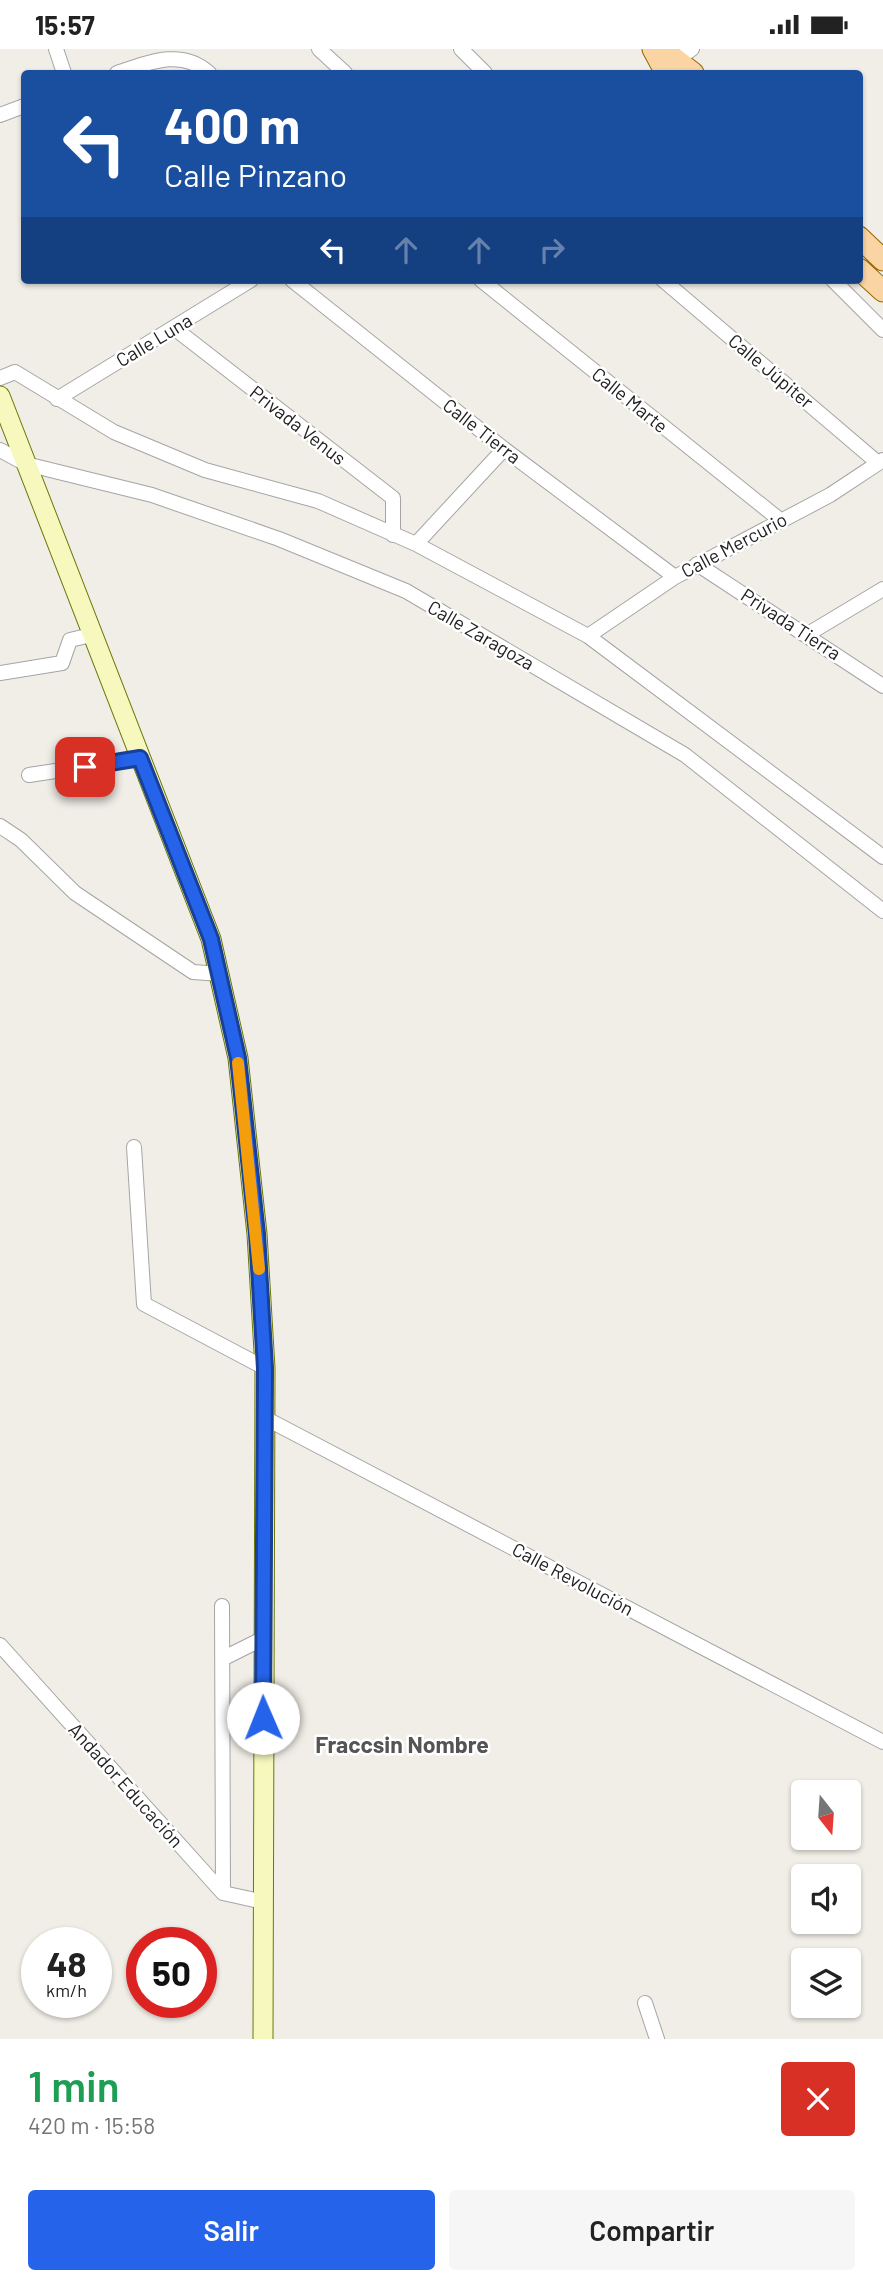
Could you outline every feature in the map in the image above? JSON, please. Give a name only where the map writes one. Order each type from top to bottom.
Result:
[{"type":"main road","points":[[653,49],[676,62]]},
{"type":"main road","points":[[863,241],[883,260]]},
{"type":"main road","points":[[863,273],[883,291]]},
{"type":"main road","points":[[0,396],[211,939],[238,1058],[257,1234],[265,1368],[262,1639],[263,2039]]},
{"type":"street","points":[[56,49],[63,70]]},
{"type":"street","points":[[319,49],[342,70]]},
{"type":"street","points":[[461,49],[482,70]]},
{"type":"street","points":[[125,70],[172,53],[188,51],[207,70]]},
{"type":"street","points":[[0,115],[21,107]]},
{"type":"street","name":"Calle Luna","points":[[57,399],[245,284]]},
{"type":"street","name":"Calle Tierra","points":[[297,284],[504,449],[675,576]]},
{"type":"street","name":"Calle Marte","points":[[486,284],[780,520]]},
{"type":"street","name":"Calle Júpiter","points":[[668,284],[881,461]]},
{"type":"street","points":[[837,284],[883,330]]},
{"type":"street","name":"Privada Venus","points":[[174,328],[393,498],[393,535]]},
{"type":"street","points":[[0,378],[15,372],[114,432],[205,470],[318,501],[416,544],[588,636],[883,857]]},
{"type":"street","points":[[416,544],[504,449]]},
{"type":"street","name":"Calle Zaragoza","points":[[0,450],[26,464],[152,495],[279,539],[406,591],[685,755],[883,911]]},
{"type":"street","name":"Calle Mercurio","points":[[588,636],[675,576],[830,495],[881,461]]},
{"type":"street","name":"Privada Tierra","points":[[697,564],[808,634],[883,687]]},
{"type":"street","points":[[808,634],[883,589]]},
{"type":"street","points":[[0,673],[62,663],[70,641],[91,635]]},
{"type":"street","points":[[29,775],[140,758]]},
{"type":"street","points":[[0,826],[21,840],[75,893],[193,972],[220,974]]},
{"type":"street","points":[[134,1147],[144,1304],[265,1368]]},
{"type":"street","name":"Calle Revolución","points":[[263,1417],[883,1741]]},
{"type":"street","points":[[222,1606],[225,1658],[223,1893],[264,1902]]},
{"type":"street","points":[[225,1658],[262,1639]]},
{"type":"street","name":"Andador Educación","points":[[0,1645],[223,1893]]},
{"type":"street","points":[[645,2003],[657,2039]]},
{"type":"slow traffic","points":[[238,1063],[259,1269]]},
{"type":"district","name":"Fraccsin Nombre","points":[[402,1745]]},
{"type":"route","points":[[85,767],[140,758],[211,939],[238,1058],[257,1234],[265,1368],[263,1718]]}]
